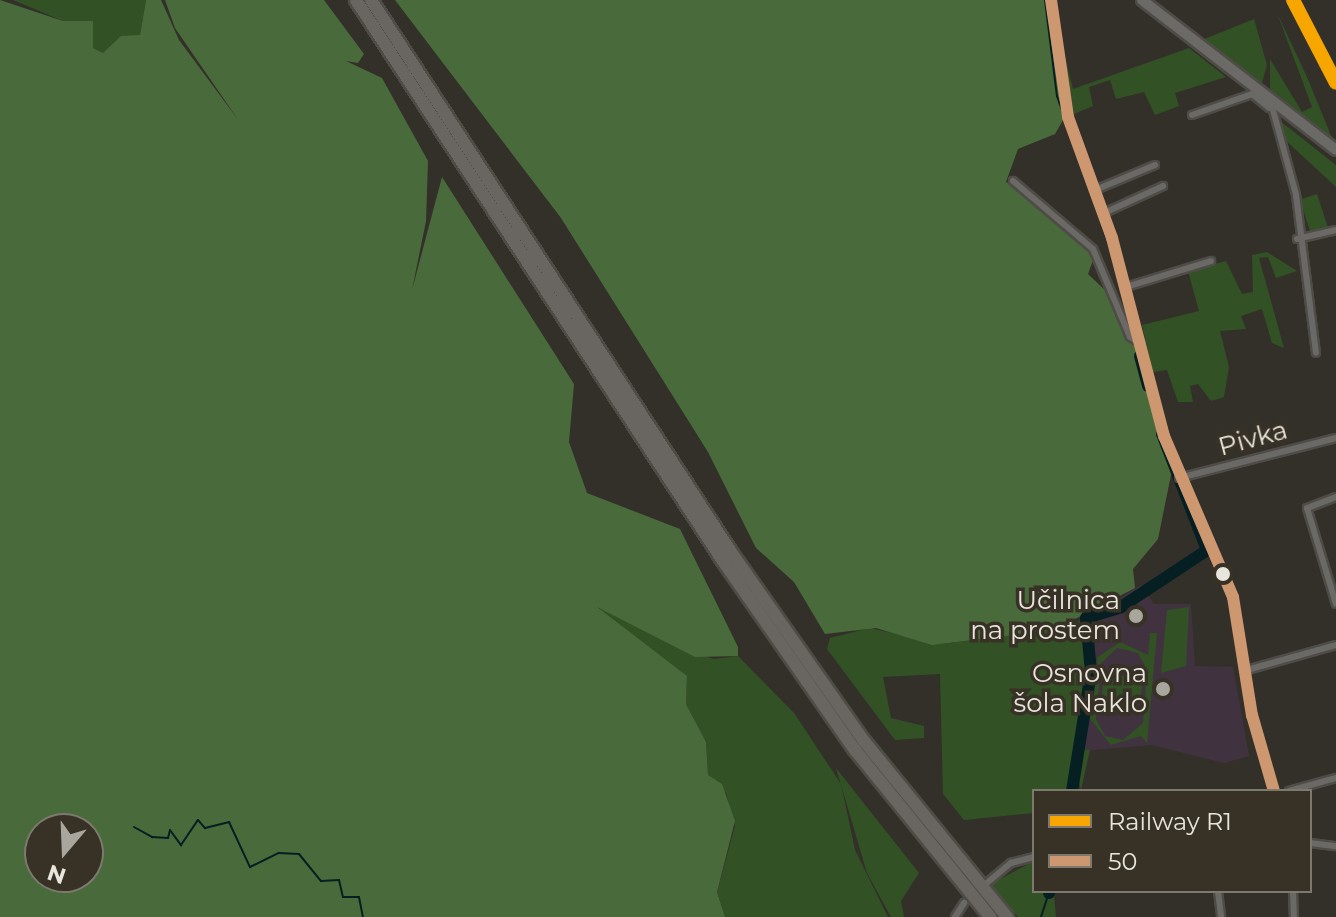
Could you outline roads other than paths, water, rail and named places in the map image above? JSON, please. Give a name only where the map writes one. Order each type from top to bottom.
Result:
[{"type":"highway","points":[[356,0],[723,561],[855,750],[990,917]]},
{"type":"highway","points":[[371,0],[748,576],[864,741],[1007,917]]},
{"type":"main road","points":[[1142,0],[1270,103],[1336,150]]},
{"type":"street","points":[[1051,0],[1068,117],[1104,213],[1179,478],[1233,597],[1274,789]]},
{"type":"street","points":[[1192,115],[1252,94],[1270,103],[1296,195],[1297,239],[1316,353]]},
{"type":"street","points":[[1095,190],[1155,165]]},
{"type":"street","points":[[1013,181],[1093,249],[1130,337],[1140,343]]},
{"type":"street","points":[[1104,213],[1163,186]]},
{"type":"street","points":[[1297,239],[1336,230]]},
{"type":"street","points":[[1126,287],[1211,261]]},
{"type":"street","name":"Pivka","points":[[1179,478],[1336,438]]},
{"type":"street","points":[[1188,501],[1193,476]]},
{"type":"street","points":[[1336,497],[1307,508],[1336,604]]},
{"type":"street","points":[[1247,670],[1336,645]]},
{"type":"street","points":[[1296,789],[1336,778]]},
{"type":"street","points":[[1312,843],[1336,846]]},
{"type":"street","points":[[988,882],[1011,863],[1032,858]]},
{"type":"street","points":[[1218,893],[1221,917]]},
{"type":"street","points":[[1293,893],[1294,917]]},
{"type":"street","points":[[957,916],[964,903]]},
{"type":"waterway","points":[[1045,0],[1057,96],[1118,271]]},
{"type":"waterway","points":[[1140,356],[1148,386]]},
{"type":"waterway","points":[[1072,789],[1091,672],[1086,618],[1121,607],[1207,550],[1162,434]]},
{"type":"waterway","points":[[134,827],[152,837],[168,838],[170,830],[181,845],[198,820],[205,828],[229,822],[250,867],[279,853],[299,854],[321,881],[339,880],[343,897],[359,897],[363,917]]},
{"type":"waterway","points":[[1041,917],[1049,893]]},
{"type":"rail line","name":"R1","points":[[1293,0],[1336,83]]},
{"type":"place","name":"Učilnica na prostem","points":[[1136,616]]},
{"type":"place","name":"Osnovna šola Naklo","points":[[1163,689]]}]
